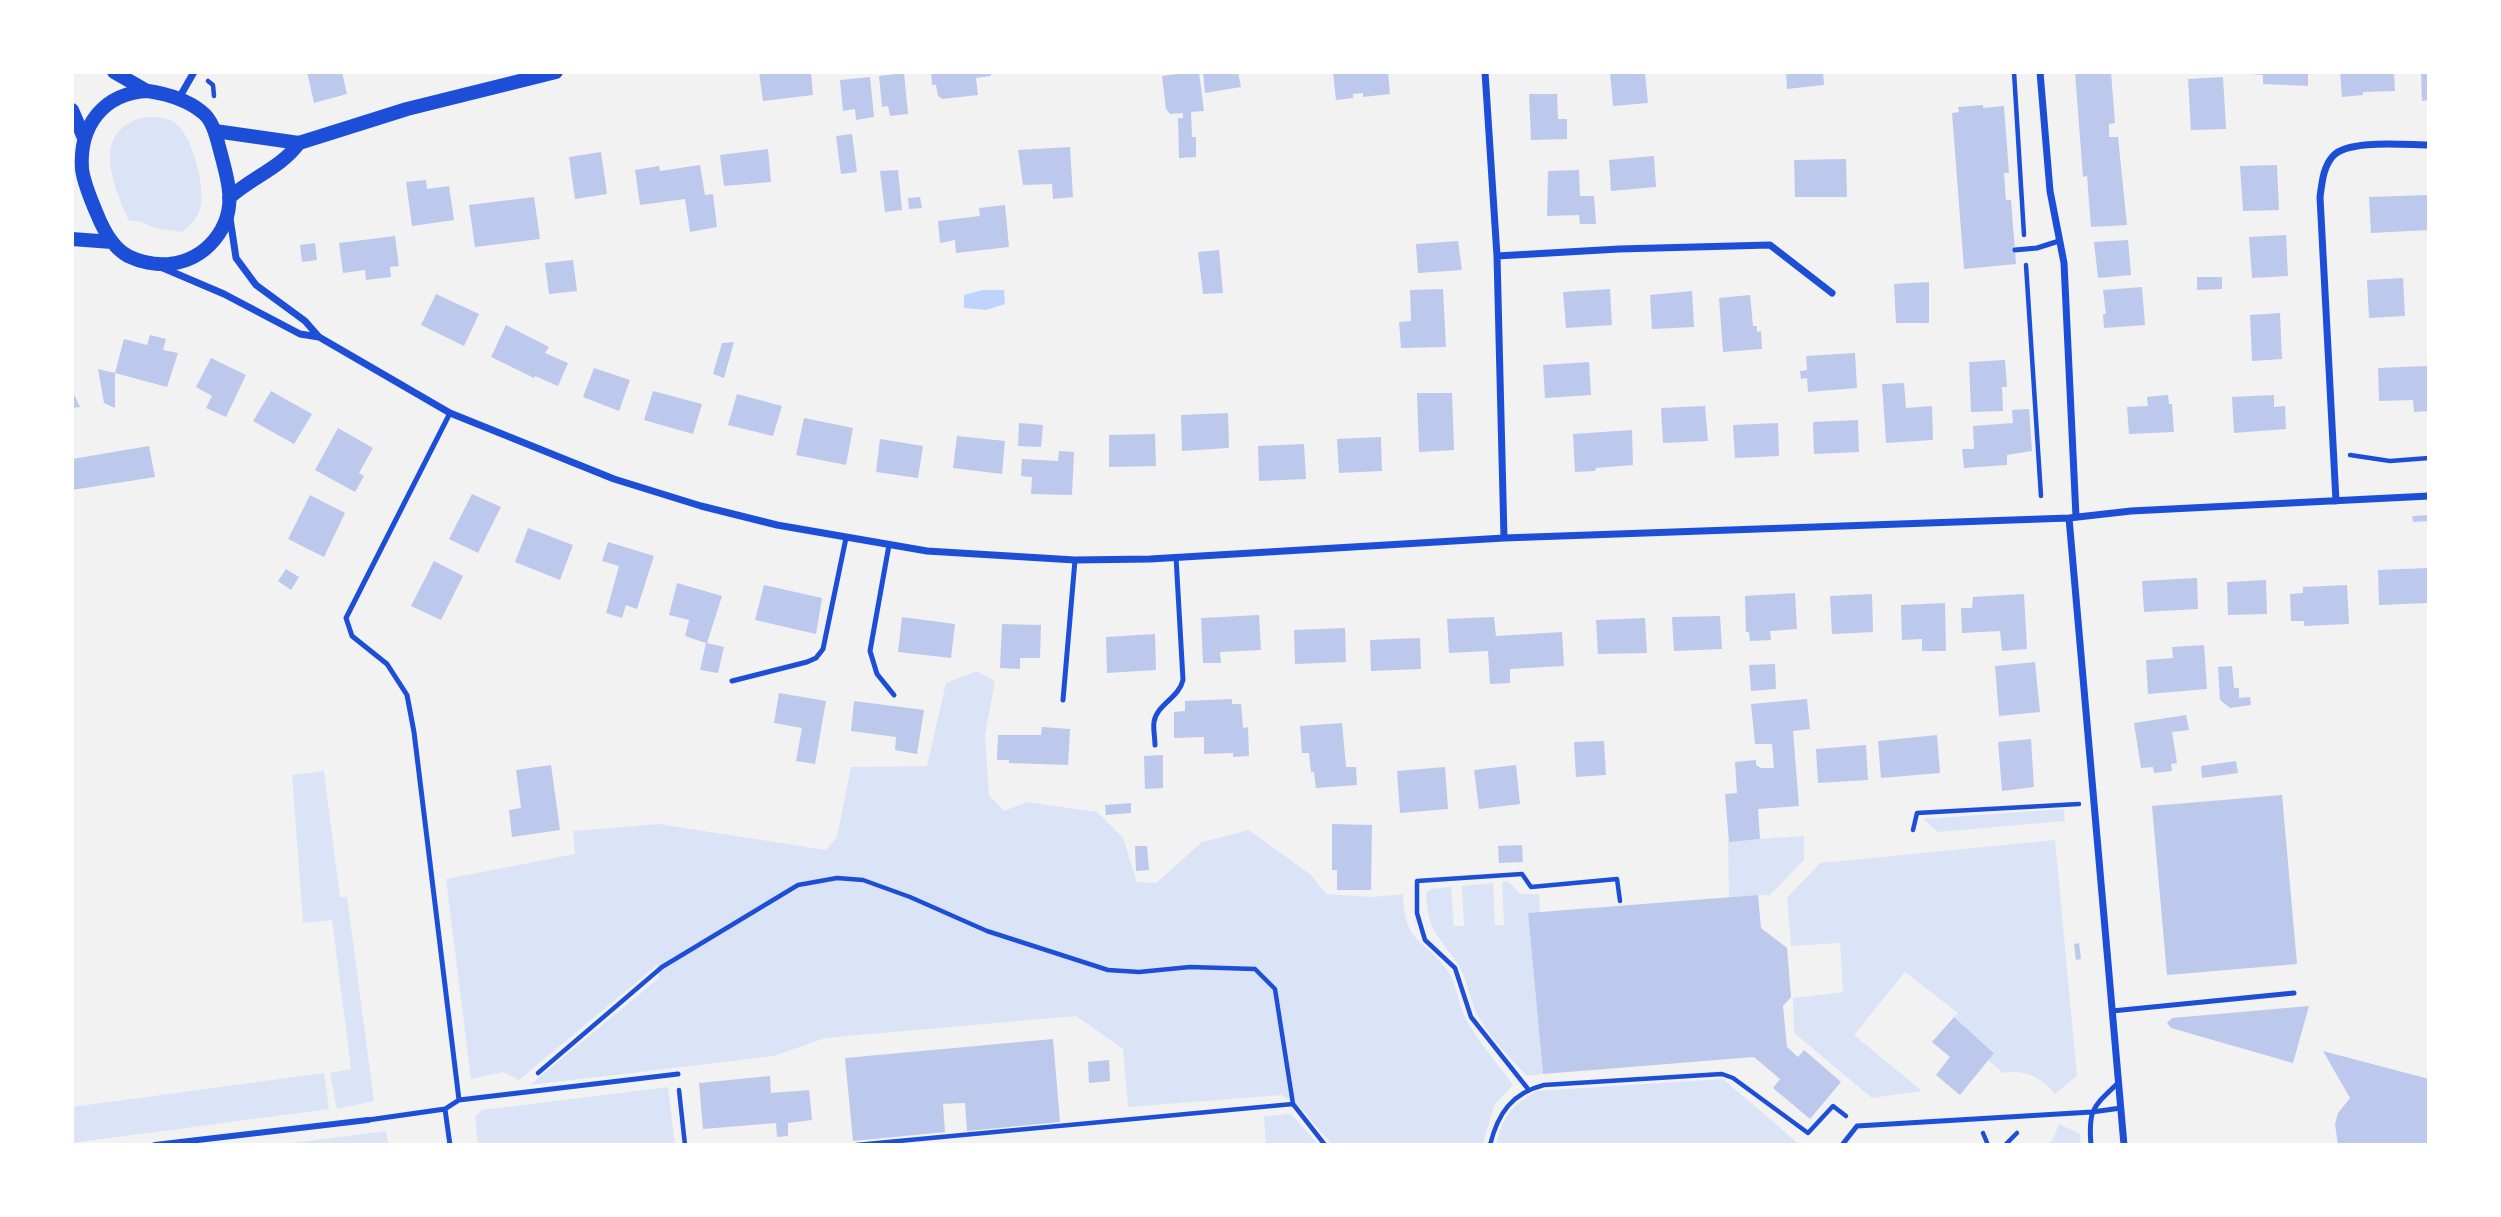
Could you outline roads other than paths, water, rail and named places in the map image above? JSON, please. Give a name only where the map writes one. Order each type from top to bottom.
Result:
[{"type":"main road","points":[[72,110],[83,144],[82,171],[86,186],[99,220],[112,242],[126,256],[149,263],[167,264],[198,256],[212,246],[222,229],[229,203],[229,189],[215,131],[204,113],[179,98],[148,91],[114,72]]},
{"type":"main road","points":[[215,131],[299,143],[407,109],[556,72]]},
{"type":"main road","points":[[72,172],[92,122],[104,106],[121,95],[148,91]]},
{"type":"main road","points":[[229,203],[242,186],[288,158],[299,143]]},
{"type":"main road","points":[[72,239],[112,242]]},
{"type":"street","points":[[179,98],[194,72]]},
{"type":"street","points":[[1485,72],[1497,256],[1504,538]]},
{"type":"street","points":[[2040,72],[2050,191],[2064,263],[2072,517],[2124,1145]]},
{"type":"street","points":[[2336,501],[2320,197],[2324,170],[2334,155],[2358,145],[2429,145]]},
{"type":"street","points":[[229,203],[236,258],[256,285],[305,321],[319,337],[450,412],[614,479],[701,506],[777,525],[889,545],[954,553],[1075,560],[1176,557],[1504,538],[2072,517],[2131,511],[2429,496]]},
{"type":"street","points":[[1497,256],[1770,245],[1832,293]]},
{"type":"street","points":[[149,263],[188,277],[300,334],[319,337]]},
{"type":"street","points":[[155,1145],[368,1120]]},
{"type":"lane","points":[[2015,250],[2037,248],[2059,241]]},
{"type":"lane","points":[[450,412],[346,618],[352,636],[387,664],[407,695],[414,732],[458,1100]]},
{"type":"lane","points":[[732,681],[807,662],[823,649],[846,538]]},
{"type":"lane","points":[[889,545],[870,651],[877,674],[894,695]]},
{"type":"lane","points":[[1155,746],[1153,723],[1156,715],[1181,690],[1183,680],[1176,557]]},
{"type":"lane","points":[[1063,699],[1075,560]]},
{"type":"lane","points":[[2112,1011],[2294,993]]},
{"type":"lane","points":[[368,1120],[445,1109],[458,1100],[678,1074]]},
{"type":"lane","points":[[2091,1145],[2093,1107],[2118,1083]]},
{"type":"lane","points":[[1842,1145],[1857,1125],[2092,1112],[2121,1108]]},
{"type":"lane","points":[[445,1109],[450,1145]]},
{"type":"water","points":[[982,290],[1004,290],[1005,304],[986,310],[964,308],[964,295]]}]
